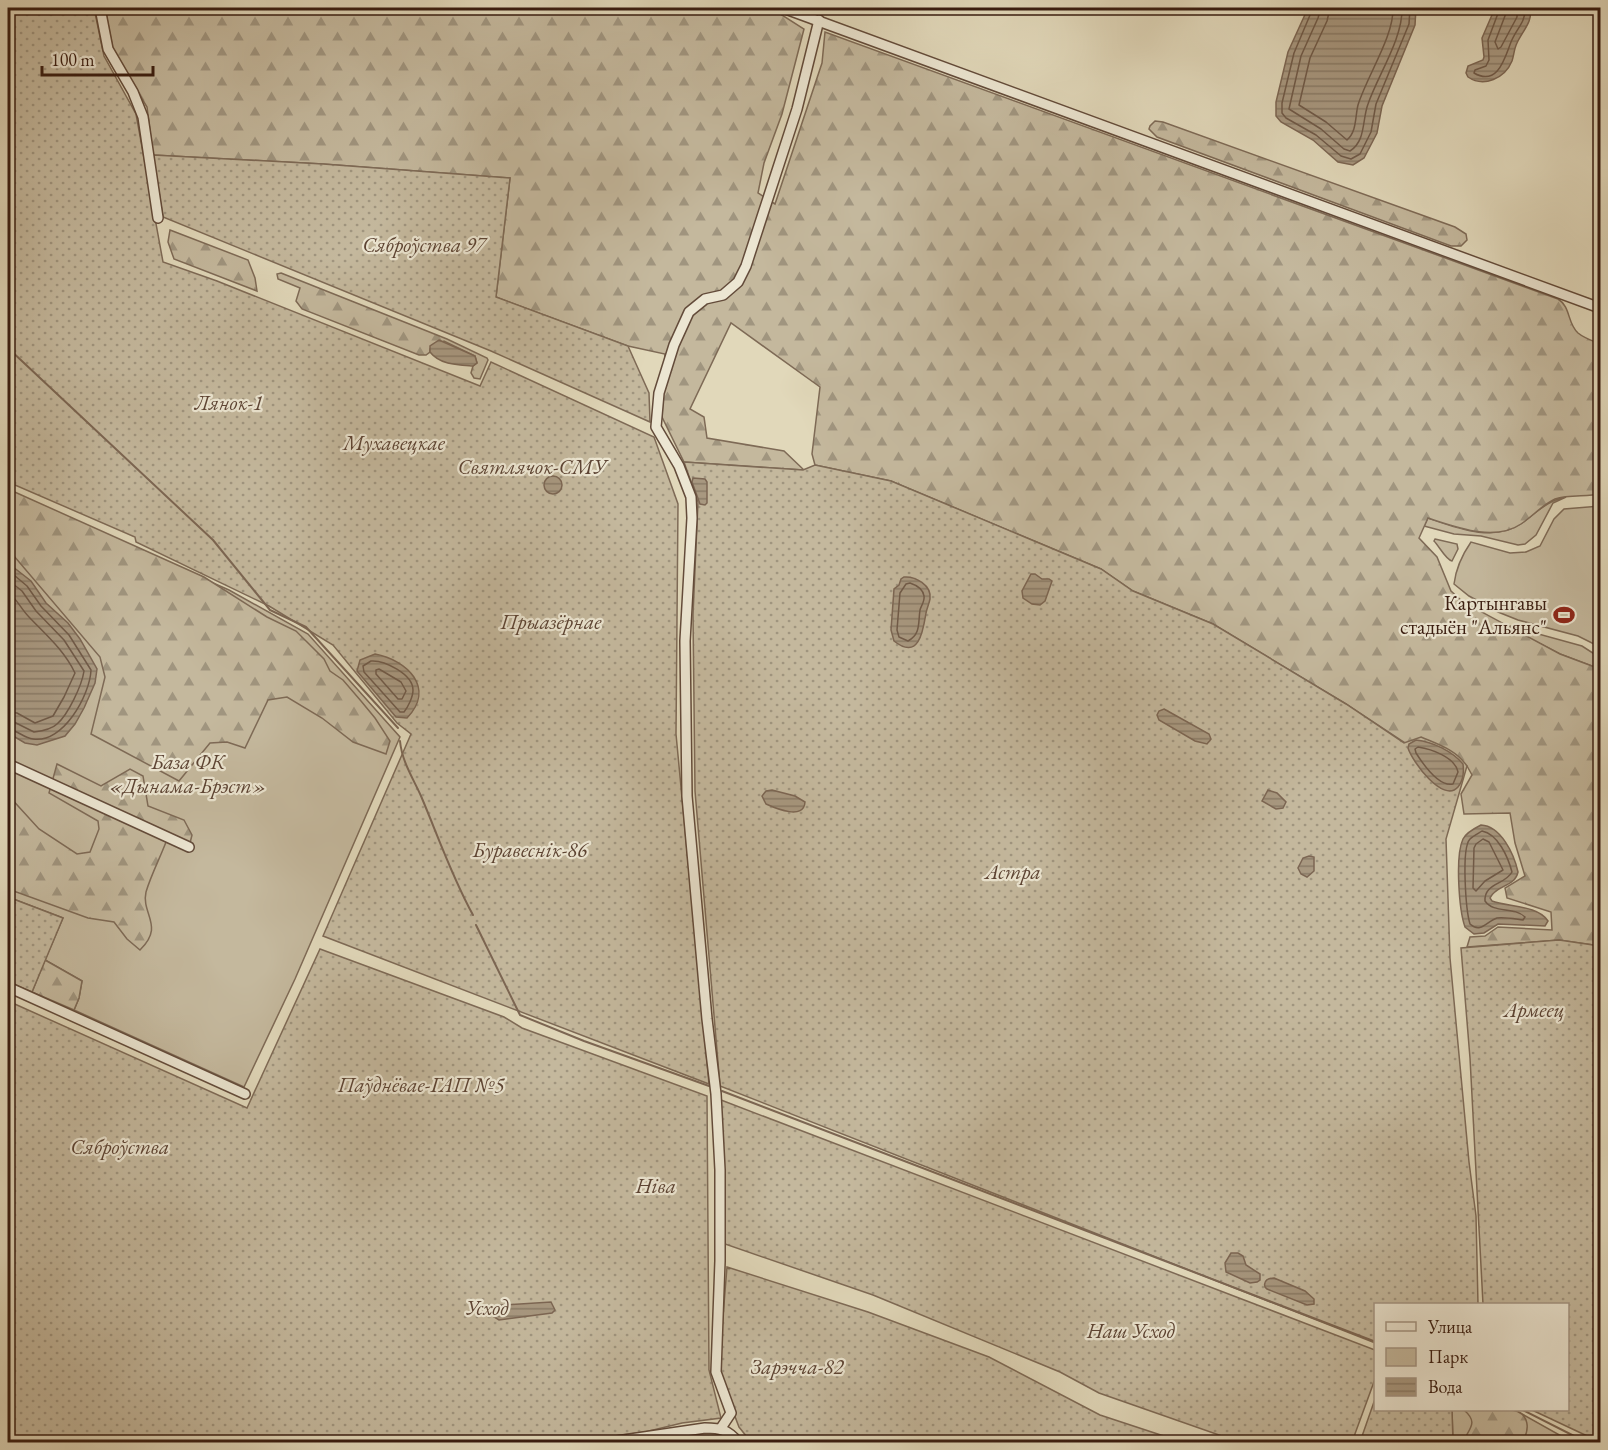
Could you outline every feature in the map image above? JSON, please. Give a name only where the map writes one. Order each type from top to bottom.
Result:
[{"type":"street","points":[[100,8],[108,49],[133,92],[143,117],[158,218]]},
{"type":"street","points":[[783,8],[1600,308]]},
{"type":"street","points":[[721,1428],[731,1413],[716,1372],[720,1261],[720,1170],[716,1095],[687,796],[685,641],[692,518],[691,497],[679,466],[656,427],[659,393],[674,345],[689,312],[705,299],[723,295],[738,282],[746,266],[797,109],[819,20]]},
{"type":"street","points":[[8,764],[189,847]]},
{"type":"street","points":[[8,987],[245,1094]]},
{"type":"street","points":[[610,1443],[680,1431],[721,1428],[730,1433],[738,1443]]},
{"type":"green space","points":[[8,8],[94,8],[104,56],[136,114],[163,262],[217,281],[480,386],[491,362],[654,437],[678,504],[676,734],[709,1084],[323,936],[411,734],[397,723],[333,645],[269,606],[136,542],[135,537],[8,482]]},
{"type":"green space","points":[[105,8],[771,8],[804,29],[782,114],[764,163],[758,193],[775,204],[822,63],[825,32],[1558,299],[1565,306],[1572,325],[1578,333],[1600,344],[1600,494],[1555,499],[1521,524],[1499,532],[1475,531],[1428,518],[1419,538],[1437,557],[1451,591],[1463,602],[1560,654],[1600,669],[1600,946],[1559,940],[1467,947],[1470,937],[1485,936],[1498,927],[1552,930],[1551,912],[1507,898],[1505,888],[1525,876],[1515,843],[1510,813],[1464,814],[1461,794],[1472,775],[1467,766],[1405,743],[1346,704],[1213,624],[1133,591],[1101,569],[891,481],[815,465],[812,454],[820,387],[731,323],[690,409],[704,417],[707,438],[784,451],[804,470],[684,462],[662,417],[665,354],[628,346],[496,297],[510,178],[323,164],[153,155],[147,107],[113,50]]},
{"type":"green space","points":[[1155,121],[1455,227],[1466,234],[1467,240],[1461,246],[1451,246],[1157,137],[1149,129]]},
{"type":"green space","name":"Сяброўства 97","points":[[153,155],[323,164],[510,178],[496,297],[628,346],[649,393],[650,422],[491,351],[163,217]]},
{"type":"green space","points":[[170,230],[248,260],[257,291],[174,259],[168,242]]},
{"type":"green space","points":[[281,273],[447,339],[487,358],[480,379],[474,378],[471,373],[473,366],[477,363],[475,356],[444,341],[430,349],[426,355],[419,355],[302,309],[296,301],[300,288],[278,279],[277,274]]},
{"type":"green space","name":"Астра","points":[[684,462],[803,470],[815,465],[891,481],[1101,569],[1133,591],[1213,624],[1346,704],[1404,743],[1421,737],[1447,748],[1463,760],[1467,766],[1446,839],[1450,958],[1476,1216],[1478,1303],[1374,1303],[1374,1343],[720,1086],[695,791],[693,615],[698,502]]},
{"type":"green space","points":[[8,489],[204,577],[267,617],[296,631],[324,659],[330,671],[343,680],[375,718],[390,741],[386,754],[353,742],[322,718],[287,697],[268,700],[245,748],[227,742],[210,743],[179,781],[91,734],[105,677],[100,657],[8,549]]},
{"type":"green space","name":"База ФК «Дынама-Брэст»","points":[[8,493],[229,590],[308,634],[400,737],[295,979],[244,1087],[74,1010],[82,981],[45,960],[63,918],[8,897]]},
{"type":"green space","points":[[1566,497],[1553,503],[1536,535],[1525,544],[1518,545],[1481,536],[1454,534],[1424,526],[1428,518],[1476,532],[1500,532],[1511,529],[1548,504]]},
{"type":"green space","name":"Картынгавы стадыён \"Альянс\"","points":[[1600,506],[1600,647],[1578,636],[1518,620],[1498,612],[1469,596],[1454,584],[1460,562],[1471,542],[1510,553],[1526,552],[1540,546],[1554,519],[1564,509]]},
{"type":"green space","points":[[1435,539],[1457,544],[1458,549],[1452,561],[1447,558],[1434,541]]},
{"type":"green space","points":[[1499,623],[1582,646],[1599,657],[1600,669],[1560,654]]},
{"type":"green space","points":[[57,764],[101,786],[130,769],[143,776],[148,806],[184,820],[192,835],[190,843],[166,842],[146,892],[146,907],[152,927],[147,942],[140,950],[127,939],[114,922],[88,918],[8,889],[8,795],[39,829],[77,854],[90,852],[99,829],[98,821],[49,793]]},
{"type":"green space","points":[[8,897],[63,918],[32,992],[8,982]]},
{"type":"green space","name":"Армеец","points":[[1559,940],[1600,946],[1600,1442],[1534,1411],[1569,1411],[1569,1303],[1483,1303],[1470,1058],[1461,948]]},
{"type":"green space","points":[[320,949],[504,1017],[522,1028],[707,1096],[709,1370],[721,1418],[682,1423],[645,1432],[569,1442],[8,1442],[8,1001],[247,1108]]},
{"type":"green space","points":[[45,960],[82,981],[74,1010],[32,992]]},
{"type":"green space","name":"Наш Усход","points":[[721,1100],[1374,1350],[1374,1382],[1352,1442],[1239,1442],[1099,1393],[1060,1372],[873,1295],[725,1244]]},
{"type":"green space","name":"Зарэчча-82","points":[[727,1267],[868,1312],[989,1357],[1100,1415],[1182,1442],[751,1442],[739,1427],[719,1366]]},
{"type":"green space","points":[[1374,1402],[1374,1411],[1452,1411],[1453,1442],[1360,1442]]},
{"type":"green space","points":[[1452,1411],[1517,1411],[1572,1442],[1453,1442]]},
{"type":"green space","points":[[1465,1411],[1518,1412],[1527,1423],[1525,1437],[1522,1442],[1463,1442],[1472,1422]]},
{"type":"water","points":[[1308,8],[1416,8],[1415,25],[1382,106],[1377,133],[1364,158],[1353,165],[1338,162],[1313,140],[1281,122],[1276,116],[1276,102],[1288,52]]},
{"type":"water","points":[[1495,8],[1530,8],[1531,13],[1527,26],[1516,45],[1509,67],[1499,76],[1481,82],[1468,77],[1466,73],[1468,66],[1483,60],[1482,38]]},
{"type":"water","points":[[439,340],[475,356],[477,363],[473,366],[450,364],[439,360],[430,352],[430,346]]},
{"type":"water","points":[[553,476],[559,479],[562,485],[559,491],[553,494],[547,491],[544,485],[547,479]]},
{"type":"water","points":[[693,478],[705,479],[707,482],[707,503],[705,505],[700,504],[692,482]]},
{"type":"water","points":[[8,563],[31,581],[46,603],[68,623],[97,669],[95,683],[75,724],[65,736],[37,745],[25,743],[8,733]]},
{"type":"water","points":[[1031,574],[1052,581],[1045,601],[1040,605],[1032,604],[1023,598],[1022,591]]},
{"type":"water","points":[[904,577],[922,582],[930,594],[921,635],[914,646],[909,648],[894,641],[891,630],[894,589]]},
{"type":"water","points":[[375,654],[398,662],[414,677],[419,696],[407,718],[396,717],[357,671],[360,660]]},
{"type":"water","points":[[1164,709],[1209,734],[1211,739],[1207,744],[1195,741],[1159,720],[1157,715]]},
{"type":"water","points":[[1416,740],[1442,748],[1463,764],[1463,776],[1458,787],[1452,791],[1444,790],[1429,779],[1415,762],[1408,748],[1409,744]]},
{"type":"water","points":[[772,790],[795,796],[805,802],[803,807],[800,811],[789,812],[766,804],[762,796],[766,791]]},
{"type":"water","points":[[1268,790],[1277,793],[1286,802],[1283,808],[1276,809],[1262,801]]},
{"type":"water","points":[[1481,825],[1495,830],[1506,842],[1518,872],[1513,881],[1496,891],[1490,898],[1498,903],[1537,912],[1548,921],[1545,926],[1498,924],[1484,933],[1474,934],[1465,927],[1461,908],[1459,858],[1463,839]]},
{"type":"water","points":[[1314,857],[1314,871],[1307,877],[1301,874],[1298,868],[1303,858]]},
{"type":"water","points":[[1231,1253],[1243,1256],[1246,1265],[1260,1274],[1260,1280],[1250,1283],[1226,1272],[1225,1263]]},
{"type":"water","points":[[1274,1278],[1305,1291],[1314,1299],[1314,1304],[1307,1305],[1267,1289],[1266,1281]]},
{"type":"water","points":[[551,1302],[555,1310],[552,1313],[499,1320],[494,1317],[496,1309],[502,1305]]},
{"type":"waterway","points":[[8,348],[213,540],[270,610],[306,627],[398,728]]},
{"type":"waterway","points":[[400,741],[405,763],[473,915]]},
{"type":"waterway","points":[[476,925],[520,1015],[584,1041],[709,1086]]},
{"type":"waterway","points":[[722,1091],[1374,1341]]},
{"type":"waterway","points":[[1525,1411],[1586,1442]]},
{"type":"place","name":"Картынгавы стадыён \"Альянс\"","points":[[1564,615]]},
{"type":"park label","name":"Лянок-1","points":[[229,403]]},
{"type":"park label","name":"Мухавецкае","points":[[394,443]]},
{"type":"park label","name":"Святлячок-СМУ","points":[[532,467]]},
{"type":"park label","name":"Прыазёрнае","points":[[551,622]]},
{"type":"park label","name":"Буравеснік-86","points":[[530,850]]},
{"type":"park label","name":"Паўднёвае-ГАП №5","points":[[421,1085]]},
{"type":"park label","name":"Сяброўства","points":[[120,1147]]},
{"type":"park label","name":"Ніва","points":[[656,1186]]},
{"type":"park label","name":"Усход","points":[[487,1308]]}]
